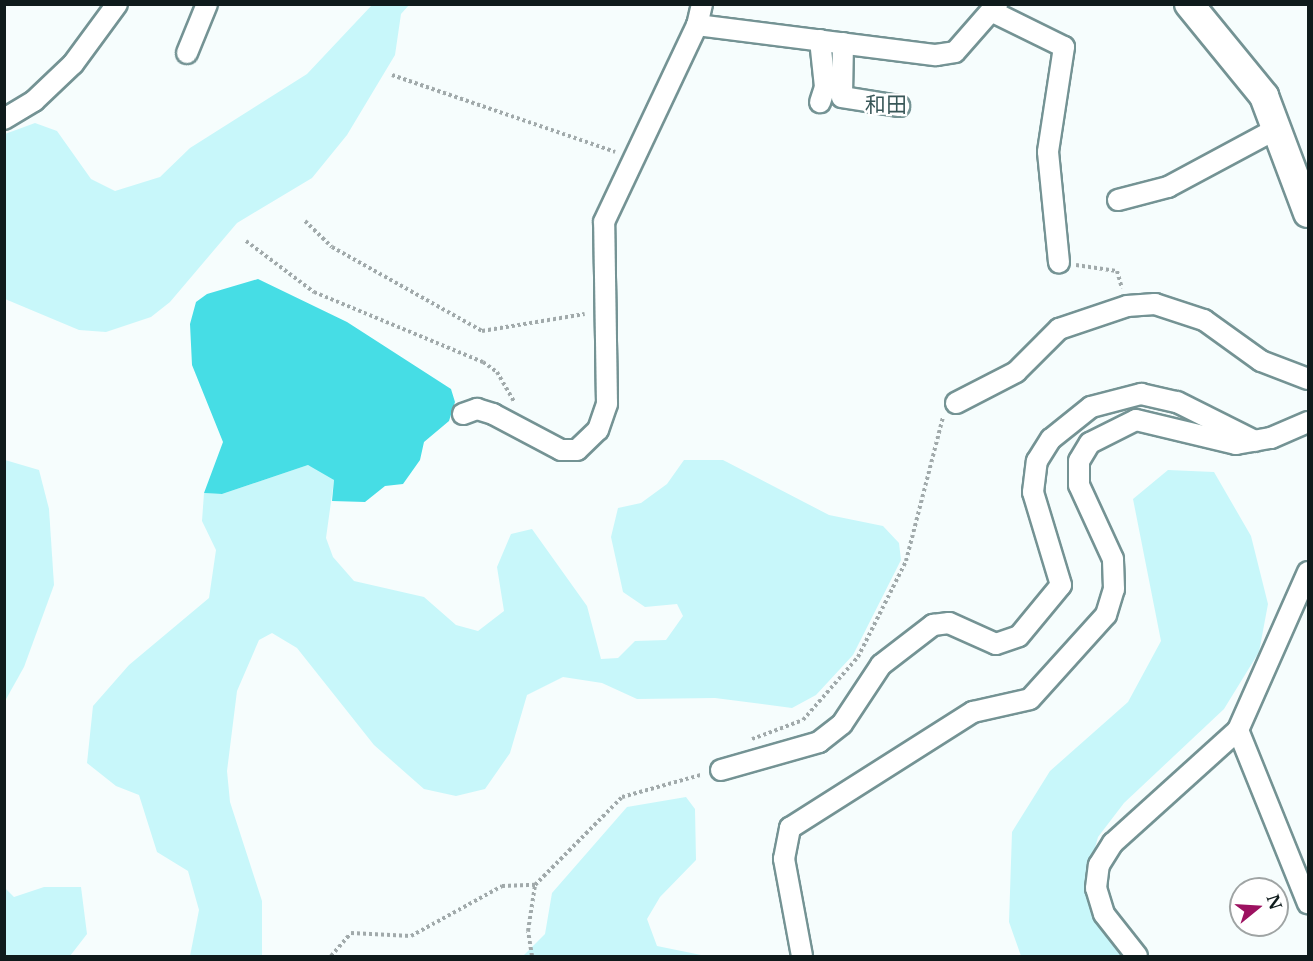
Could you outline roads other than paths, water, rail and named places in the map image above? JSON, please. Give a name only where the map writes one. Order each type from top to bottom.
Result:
[{"type":"street","points":[[4,119],[34,101],[73,64],[117,4]]},
{"type":"street","points":[[187,53],[207,4]]},
{"type":"street","points":[[463,414],[485,411],[531,438],[577,450],[598,430],[607,404],[609,307],[604,222],[697,25],[702,4]]},
{"type":"street","points":[[1189,4],[1240,62],[1278,128],[1308,213]]},
{"type":"street","points":[[697,25],[843,43],[955,52],[995,8],[1064,47],[1048,152],[1059,262]]},
{"type":"street","points":[[820,40],[825,87],[820,102]]},
{"type":"street","points":[[843,43],[842,97],[899,106]]},
{"type":"street","points":[[1118,200],[1168,187],[1278,128]]},
{"type":"street","points":[[956,403],[1016,372],[1059,329],[1127,306],[1155,304],[1204,320],[1261,361],[1308,379]]},
{"type":"street","points":[[721,770],[819,742],[842,724],[881,665],[933,625],[949,623],[996,644],[1019,636],[1061,585],[1033,492],[1037,461],[1051,439],[1091,407],[1141,394],[1177,402],[1255,441]]},
{"type":"street","points":[[802,957],[784,859],[790,828],[973,712],[1030,699],[1106,615],[1114,589],[1113,559],[1079,485],[1079,461],[1090,443],[1136,420],[1236,444],[1255,441],[1308,422]]},
{"type":"street","points":[[1137,957],[1104,914],[1096,888],[1099,865],[1113,843],[1238,730],[1308,572]]},
{"type":"street","points":[[1238,730],[1308,903]]},
{"type":"water","points":[[258,279],[347,322],[451,389],[455,402],[449,421],[424,442],[420,460],[403,484],[385,486],[365,502],[332,501],[334,480],[308,465],[222,494],[204,493],[223,442],[192,365],[190,324],[196,302],[207,294]]},
{"type":"district","name":"和田","points":[[886,105]]}]
